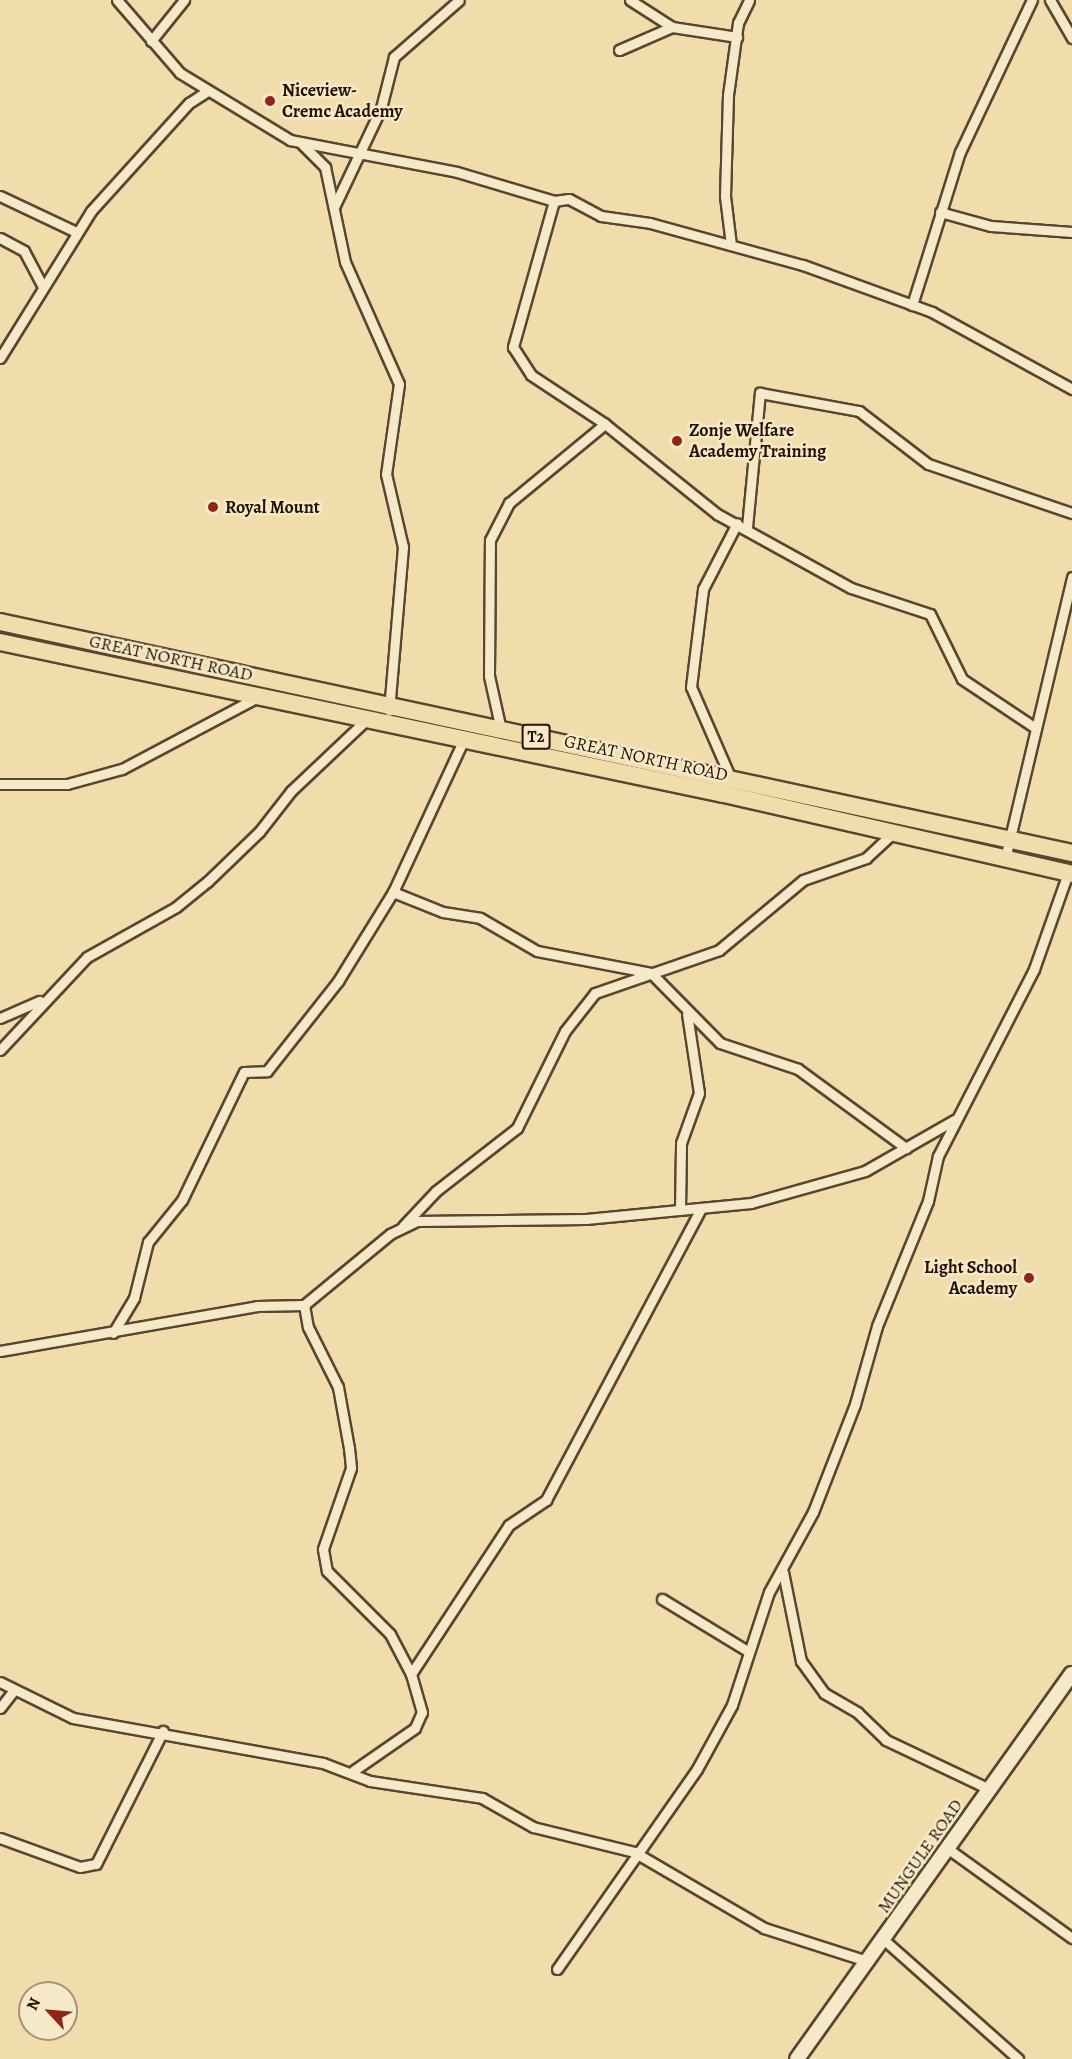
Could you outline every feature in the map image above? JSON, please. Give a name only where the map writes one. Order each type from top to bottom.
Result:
[{"type":"highway","name":"GREAT NORTH ROAD","points":[[0,622],[1072,853]]},
{"type":"highway","name":"GREAT NORTH ROAD","points":[[0,642],[1070,874]]},
{"type":"street","points":[[117,0],[151,41],[206,92],[300,143],[325,167],[345,262],[399,384],[386,474],[403,547],[390,706],[386,725]]},
{"type":"street","points":[[151,41],[184,0]]},
{"type":"street","points":[[335,206],[381,108],[394,57],[459,0]]},
{"type":"street","points":[[630,0],[672,27],[737,37]]},
{"type":"street","points":[[731,245],[725,217],[727,134],[737,37],[750,0]]},
{"type":"street","points":[[912,305],[960,152],[1032,0]]},
{"type":"street","points":[[1050,0],[1072,38]]},
{"type":"street","points":[[619,50],[672,27]]},
{"type":"street","points":[[0,358],[76,232],[189,103],[206,92]]},
{"type":"street","points":[[300,143],[359,152],[457,172],[554,201],[569,199],[601,216],[731,245],[912,305],[1072,388]]},
{"type":"street","points":[[0,196],[76,232]]},
{"type":"street","points":[[554,201],[513,348],[541,385],[605,424],[698,501],[850,588],[930,614],[962,679],[1034,727]]},
{"type":"street","points":[[940,212],[991,226],[1072,232]]},
{"type":"street","points":[[0,238],[24,251],[43,287]]},
{"type":"street","points":[[747,527],[760,393],[859,411],[928,464],[1072,513]]},
{"type":"street","points":[[501,730],[489,676],[490,540],[509,503],[605,424]]},
{"type":"street","points":[[731,779],[691,687],[704,589],[737,523]]},
{"type":"street","points":[[1005,859],[1034,727],[1054,670],[1072,577]]},
{"type":"street","points":[[0,784],[66,784],[122,769],[258,697]]},
{"type":"street","points":[[0,1050],[43,999],[87,957],[176,907],[207,882],[259,832],[291,790],[366,720]]},
{"type":"street","points":[[113,1333],[134,1298],[148,1242],[182,1200],[243,1072],[262,1072],[272,1066],[339,981],[393,892],[463,741]]},
{"type":"street","points":[[0,1351],[257,1306],[304,1305],[403,1226],[436,1191],[517,1128],[565,1031],[587,1001],[607,987],[718,950],[803,880],[866,858],[892,834]]},
{"type":"street","points":[[558,1969],[634,1852],[721,1727],[746,1650],[769,1592],[783,1572],[855,1404],[877,1326],[954,1120],[1034,969],[1070,874]]},
{"type":"street","points":[[393,892],[443,912],[480,918],[537,951],[651,973],[687,1013],[733,1051],[798,1069],[906,1148]]},
{"type":"street","points":[[0,1018],[43,999]]},
{"type":"street","points":[[680,1210],[681,1143],[699,1093],[687,1013]]},
{"type":"street","points":[[403,1226],[440,1217],[586,1219],[728,1208],[838,1181],[906,1148],[954,1120]]},
{"type":"street","points":[[411,1674],[510,1525],[546,1500],[701,1209]]},
{"type":"street","points":[[304,1305],[308,1327],[338,1387],[350,1458],[327,1528],[327,1571],[390,1634],[411,1674],[420,1722],[353,1771]]},
{"type":"street","points":[[783,1572],[801,1661],[824,1694],[858,1713],[886,1740],[989,1789]]},
{"type":"street","points":[[662,1599],[746,1650]]},
{"type":"street","name":"MUNGULE ROAD","points":[[796,2059],[1072,1674]]},
{"type":"street","points":[[0,1682],[73,1718],[163,1731],[353,1771],[370,1781],[482,1798],[533,1827],[634,1852],[764,1928],[867,1961]]},
{"type":"street","points":[[0,1708],[14,1690]]},
{"type":"street","points":[[0,1838],[80,1867],[96,1864],[163,1731]]},
{"type":"street","points":[[947,1848],[1072,1938]]},
{"type":"street","points":[[883,1940],[1018,2059]]},
{"type":"place","name":"Niceview- Cremc Academy","points":[[270,101]]},
{"type":"place","name":"Zonje Welfare Academy Training","points":[[677,441]]},
{"type":"place","name":"Royal Mount","points":[[213,507]]},
{"type":"place","name":"Light School Academy","points":[[1029,1278]]}]
